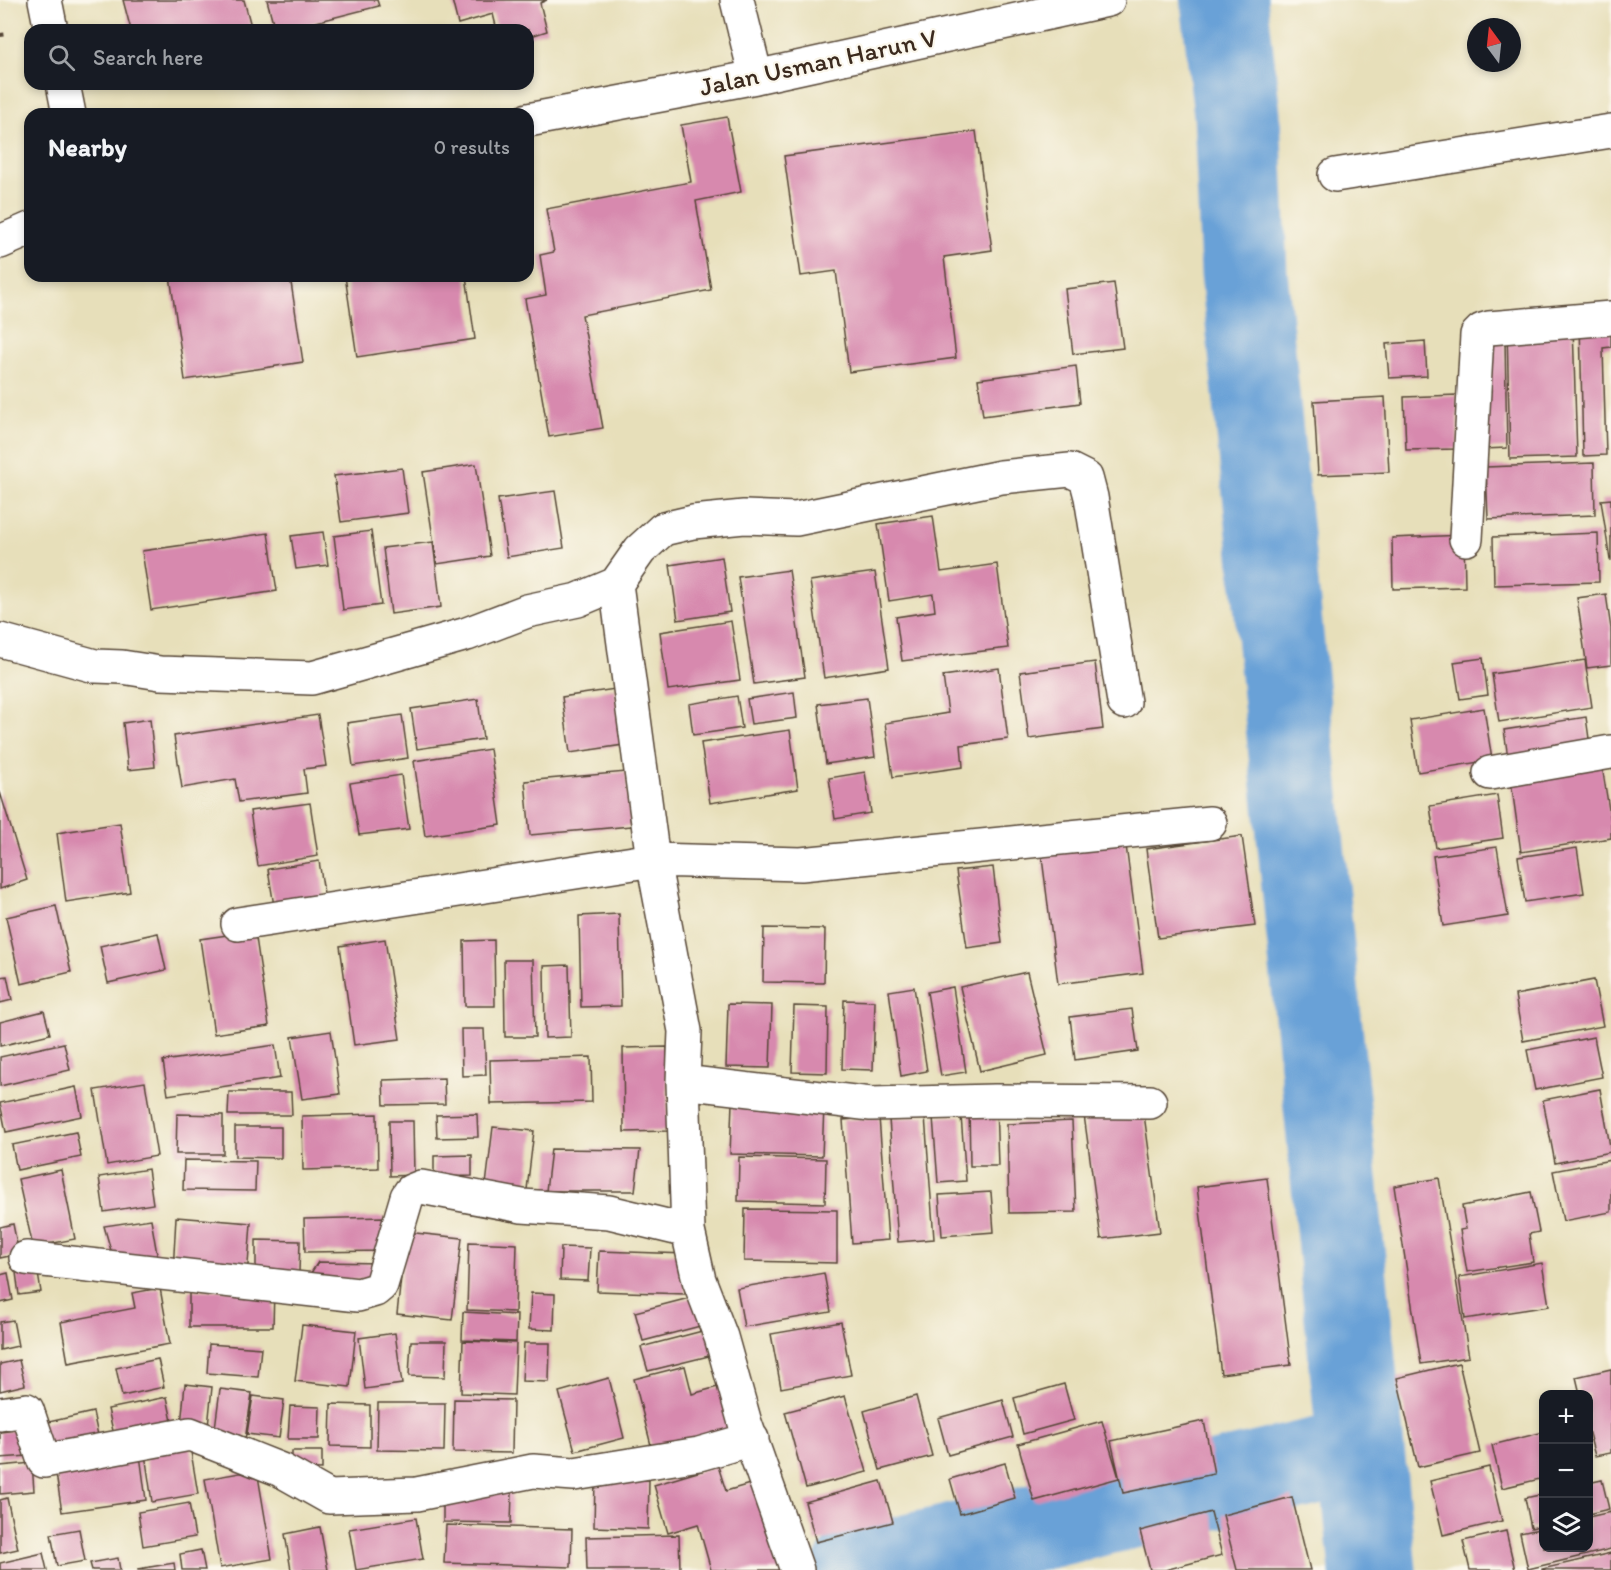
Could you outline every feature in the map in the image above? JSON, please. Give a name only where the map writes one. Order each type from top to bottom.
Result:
[{"type":"street","points":[[45,0],[50,24]]},
{"type":"street","points":[[737,0],[756,76]]},
{"type":"street","name":"Jalan Usman Harun V","points":[[534,119],[756,76],[1108,0]]},
{"type":"street","points":[[64,90],[68,108]]},
{"type":"street","points":[[1335,175],[1611,131]]},
{"type":"street","points":[[0,242],[24,232]]},
{"type":"street","points":[[1466,539],[1477,335],[1489,328],[1611,318]]},
{"type":"street","points":[[0,640],[94,666],[122,667],[160,673],[312,678],[467,634],[527,611],[578,600],[616,584],[640,550],[663,529],[693,522],[744,517],[796,519],[1001,477],[1070,470],[1086,478],[1091,497],[1124,702]]},
{"type":"street","points":[[616,584],[653,860],[685,1031],[683,1082],[688,1231],[699,1280],[721,1337],[745,1423],[797,1570]]},
{"type":"street","points":[[1490,773],[1611,752]]},
{"type":"street","points":[[238,924],[653,860],[801,864],[1210,823]]},
{"type":"street","points":[[683,1082],[872,1104],[995,1101],[1150,1102]]},
{"type":"street","points":[[26,1258],[358,1295],[375,1290],[381,1285],[407,1197],[411,1191],[421,1188],[522,1206],[609,1212],[688,1231]]},
{"type":"street","points":[[0,1414],[27,1410],[44,1461],[190,1434],[281,1470],[329,1497],[417,1494],[533,1471],[574,1474],[699,1454],[752,1439]]},
{"type":"building","points":[[123,0],[244,0],[250,24],[129,24]]},
{"type":"building","points":[[267,0],[377,0],[379,6],[308,24],[273,24]]},
{"type":"building","points":[[452,0],[547,0],[540,3],[547,31],[534,35],[534,24],[496,24],[493,14],[458,24]]},
{"type":"building","points":[[727,117],[741,192],[696,201],[711,290],[582,315],[603,428],[549,437],[525,299],[546,295],[540,255],[554,252],[546,209],[691,182],[681,125]]},
{"type":"building","points":[[976,131],[992,250],[944,257],[956,358],[849,372],[836,271],[801,276],[784,156]]},
{"type":"building","points":[[171,282],[291,282],[303,362],[185,380]]},
{"type":"building","points":[[346,282],[467,282],[475,339],[357,357]]},
{"type":"building","points":[[1114,283],[1123,348],[1073,354],[1065,289]]},
{"type":"building","points":[[1580,321],[1611,321],[1611,347],[1603,348],[1606,455],[1583,456]]},
{"type":"building","points":[[1573,325],[1577,457],[1510,459],[1507,328]]},
{"type":"building","points":[[1425,341],[1427,376],[1389,378],[1386,344]]},
{"type":"building","points":[[1480,341],[1505,341],[1507,448],[1483,449]]},
{"type":"building","points":[[1076,366],[1080,403],[983,416],[978,379]]},
{"type":"building","points":[[1457,395],[1458,449],[1406,450],[1404,397]]},
{"type":"building","points":[[1385,397],[1389,472],[1318,475],[1314,401]]},
{"type":"building","points":[[1594,463],[1595,515],[1488,519],[1486,467]]},
{"type":"building","points":[[476,464],[490,556],[437,564],[423,472]]},
{"type":"building","points":[[402,468],[408,513],[341,522],[334,476]]},
{"type":"building","points":[[555,491],[564,548],[507,557],[498,499]]},
{"type":"building","points":[[1611,499],[1611,560],[1610,560],[1601,500]]},
{"type":"building","points":[[933,516],[941,572],[997,564],[1008,648],[902,661],[896,617],[935,611],[933,594],[889,601],[878,524]]},
{"type":"building","points":[[371,531],[381,605],[343,610],[334,536]]},
{"type":"building","points":[[323,532],[328,565],[296,569],[291,536]]},
{"type":"building","points":[[268,533],[277,591],[151,610],[142,551]]},
{"type":"building","points":[[1598,533],[1599,582],[1494,585],[1493,537]]},
{"type":"building","points":[[1464,535],[1465,587],[1393,589],[1392,538]]},
{"type":"building","points":[[433,542],[441,607],[391,614],[383,548]]},
{"type":"building","points":[[722,557],[730,612],[678,620],[670,565]]},
{"type":"building","points":[[789,570],[805,677],[754,684],[738,577]]},
{"type":"building","points":[[875,572],[889,668],[824,678],[810,581]]},
{"type":"building","points":[[1606,594],[1611,629],[1611,665],[1587,668],[1577,598]]},
{"type":"building","points":[[731,621],[740,680],[668,690],[660,632]]},
{"type":"building","points":[[1483,658],[1488,695],[1460,699],[1454,662]]},
{"type":"building","points":[[1585,660],[1592,707],[1499,722],[1492,674]]},
{"type":"building","points":[[1095,662],[1103,729],[1029,739],[1020,672]]},
{"type":"building","points":[[999,668],[1008,739],[961,745],[963,767],[893,777],[885,723],[948,713],[943,676]]},
{"type":"building","points":[[615,689],[623,745],[570,753],[562,697]]},
{"type":"building","points":[[794,692],[797,718],[751,724],[747,699]]},
{"type":"building","points":[[737,696],[742,728],[693,735],[689,704]]},
{"type":"building","points":[[867,698],[875,757],[826,764],[818,704]]},
{"type":"building","points":[[478,699],[483,739],[417,749],[411,709]]},
{"type":"building","points":[[1484,708],[1492,760],[1418,772],[1410,720]]},
{"type":"building","points":[[318,715],[326,766],[304,769],[307,793],[239,802],[235,779],[182,788],[174,736]]},
{"type":"building","points":[[402,715],[408,758],[353,766],[347,723]]},
{"type":"building","points":[[1586,717],[1590,746],[1508,758],[1504,730]]},
{"type":"building","points":[[150,719],[155,767],[128,770],[123,723]]},
{"type":"building","points":[[790,730],[798,789],[710,803],[701,743]]},
{"type":"building","points":[[490,749],[501,825],[425,836],[414,761]]},
{"type":"building","points":[[1601,760],[1611,822],[1611,838],[1521,852],[1510,774]]},
{"type":"building","points":[[626,772],[631,826],[530,835],[525,781]]},
{"type":"building","points":[[865,772],[871,813],[835,819],[829,778]]},
{"type":"building","points":[[401,775],[409,829],[359,835],[350,783]]},
{"type":"building","points":[[0,792],[27,880],[0,889]]},
{"type":"building","points":[[1497,795],[1503,838],[1436,848],[1430,806]]},
{"type":"building","points":[[310,803],[318,856],[258,866],[250,811]]},
{"type":"building","points":[[120,823],[130,892],[66,902],[57,833]]},
{"type":"building","points":[[1242,836],[1255,926],[1158,938],[1146,849]]},
{"type":"building","points":[[1125,838],[1143,973],[1058,984],[1041,850]]},
{"type":"building","points":[[1497,847],[1508,916],[1443,926],[1433,856]]},
{"type":"building","points":[[1577,848],[1584,893],[1525,902],[1518,857]]},
{"type":"building","points":[[319,861],[325,899],[274,906],[268,869]]},
{"type":"building","points":[[993,867],[1002,943],[967,948],[956,871]]},
{"type":"building","points":[[56,906],[71,972],[21,984],[6,917]]},
{"type":"building","points":[[619,914],[621,1006],[581,1007],[579,916]]},
{"type":"building","points":[[764,928],[825,929],[824,983],[763,982]]},
{"type":"building","points":[[255,931],[269,1026],[214,1034],[200,939]]},
{"type":"building","points":[[158,933],[166,970],[108,983],[100,946]]},
{"type":"building","points":[[385,939],[400,1039],[354,1045],[340,946]]},
{"type":"building","points":[[494,940],[495,1006],[465,1006],[464,941]]},
{"type":"building","points":[[504,960],[533,960],[535,1037],[505,1037]]},
{"type":"building","points":[[569,965],[571,1037],[545,1038],[544,966]]},
{"type":"building","points":[[1027,972],[1047,1055],[980,1071],[960,987]]},
{"type":"building","points":[[7,976],[12,1000],[0,1003],[0,977]]},
{"type":"building","points":[[1594,980],[1603,1026],[1523,1041],[1515,995]]},
{"type":"building","points":[[914,987],[927,1071],[901,1076],[889,991]]},
{"type":"building","points":[[953,987],[966,1072],[941,1076],[927,992]]},
{"type":"building","points":[[844,1000],[875,1001],[873,1070],[842,1069]]},
{"type":"building","points":[[728,1004],[772,1005],[770,1068],[726,1067]]},
{"type":"building","points":[[794,1006],[828,1007],[827,1073],[792,1072]]},
{"type":"building","points":[[1132,1009],[1138,1051],[1075,1060],[1070,1017]]},
{"type":"building","points":[[44,1011],[50,1034],[0,1046],[0,1022]]},
{"type":"building","points":[[461,1029],[484,1029],[486,1075],[462,1076]]},
{"type":"building","points":[[331,1031],[340,1094],[302,1099],[292,1037]]},
{"type":"building","points":[[1594,1037],[1602,1077],[1535,1090],[1527,1050]]},
{"type":"building","points":[[64,1043],[70,1070],[0,1086],[0,1057]]},
{"type":"building","points":[[275,1045],[280,1078],[168,1095],[163,1061]]},
{"type":"building","points":[[667,1047],[668,1131],[624,1132],[623,1048]]},
{"type":"building","points":[[591,1057],[592,1102],[491,1104],[490,1060]]},
{"type":"building","points":[[444,1078],[445,1104],[384,1105],[383,1080]]},
{"type":"building","points":[[145,1082],[157,1156],[107,1165],[95,1090]]},
{"type":"building","points":[[76,1087],[82,1116],[6,1132],[0,1103]]},
{"type":"building","points":[[1600,1089],[1611,1152],[1555,1163],[1543,1100]]},
{"type":"building","points":[[229,1092],[291,1092],[292,1115],[228,1115]]},
{"type":"building","points":[[732,1103],[824,1106],[822,1156],[730,1154]]},
{"type":"building","points":[[996,1105],[998,1166],[970,1166],[969,1106]]},
{"type":"building","points":[[1143,1107],[1160,1232],[1101,1239],[1084,1115]]},
{"type":"building","points":[[177,1114],[223,1115],[223,1154],[176,1154]]},
{"type":"building","points":[[377,1114],[378,1168],[303,1170],[302,1116]]},
{"type":"building","points":[[477,1114],[478,1137],[437,1138],[436,1115]]},
{"type":"building","points":[[925,1116],[934,1239],[898,1242],[889,1119]]},
{"type":"building","points":[[961,1116],[966,1181],[938,1183],[933,1117]]},
{"type":"building","points":[[879,1117],[888,1240],[852,1243],[843,1120]]},
{"type":"building","points":[[389,1121],[413,1121],[414,1175],[390,1176]]},
{"type":"building","points":[[1072,1121],[1076,1212],[1009,1213],[1007,1124]]},
{"type":"building","points":[[235,1127],[281,1127],[281,1158],[235,1157]]},
{"type":"building","points":[[493,1127],[534,1131],[526,1198],[485,1193]]},
{"type":"building","points":[[76,1132],[81,1157],[17,1170],[12,1145]]},
{"type":"building","points":[[551,1149],[640,1150],[635,1191],[546,1191]]},
{"type":"building","points":[[472,1155],[472,1176],[434,1177],[434,1156]]},
{"type":"building","points":[[739,1157],[826,1159],[825,1203],[738,1201]]},
{"type":"building","points":[[184,1160],[256,1161],[255,1191],[183,1190]]},
{"type":"building","points":[[1611,1160],[1611,1212],[1563,1221],[1553,1171]]},
{"type":"building","points":[[148,1169],[153,1204],[104,1212],[99,1177]]},
{"type":"building","points":[[61,1170],[75,1239],[33,1247],[18,1179]]},
{"type":"building","points":[[1267,1178],[1291,1365],[1221,1374],[1197,1187]]},
{"type":"building","points":[[1439,1178],[1469,1357],[1421,1364],[1394,1186]]},
{"type":"building","points":[[991,1192],[994,1232],[942,1236],[939,1195]]},
{"type":"building","points":[[1531,1192],[1539,1232],[1529,1234],[1533,1262],[1467,1272],[1460,1230],[1466,1229],[1462,1206]]},
{"type":"building","points":[[745,1209],[837,1210],[837,1263],[744,1261]]},
{"type":"building","points":[[176,1217],[251,1223],[247,1278],[173,1272]]},
{"type":"building","points":[[384,1217],[385,1251],[305,1252],[304,1219]]},
{"type":"building","points":[[151,1219],[158,1260],[114,1261],[104,1226]]},
{"type":"building","points":[[13,1224],[19,1254],[0,1258],[0,1227]]},
{"type":"building","points":[[406,1232],[462,1238],[452,1320],[397,1314]]},
{"type":"building","points":[[256,1240],[300,1241],[299,1272],[256,1272]]},
{"type":"building","points":[[469,1242],[517,1244],[515,1312],[467,1310]]},
{"type":"building","points":[[561,1247],[590,1248],[588,1281],[560,1280]]},
{"type":"building","points":[[599,1251],[687,1254],[685,1294],[597,1291]]},
{"type":"building","points":[[36,1261],[41,1292],[19,1295],[15,1265]]},
{"type":"building","points":[[318,1262],[382,1263],[372,1280],[307,1279]]},
{"type":"building","points":[[1542,1263],[1549,1306],[1465,1319],[1459,1277]]},
{"type":"building","points":[[8,1273],[13,1300],[0,1303],[0,1275]]},
{"type":"building","points":[[824,1273],[831,1312],[744,1327],[737,1288]]},
{"type":"building","points":[[160,1288],[170,1344],[68,1363],[61,1322],[135,1308],[132,1293]]},
{"type":"building","points":[[189,1290],[274,1290],[273,1327],[189,1327]]},
{"type":"building","points":[[531,1293],[555,1294],[554,1330],[529,1329]]},
{"type":"building","points":[[701,1295],[708,1324],[643,1341],[635,1312]]},
{"type":"building","points":[[463,1312],[517,1315],[516,1342],[462,1340]]},
{"type":"building","points":[[13,1320],[18,1346],[0,1350],[0,1322]]},
{"type":"building","points":[[841,1322],[851,1375],[781,1388],[771,1334]]},
{"type":"building","points":[[302,1325],[356,1331],[350,1387],[295,1381]]},
{"type":"building","points":[[710,1329],[717,1354],[648,1371],[641,1347]]},
{"type":"building","points":[[395,1333],[402,1384],[365,1389],[359,1338]]},
{"type":"building","points":[[411,1341],[446,1341],[445,1377],[409,1376]]},
{"type":"building","points":[[463,1341],[516,1343],[514,1395],[461,1393]]},
{"type":"building","points":[[524,1343],[550,1343],[549,1382],[522,1381]]},
{"type":"building","points":[[209,1344],[261,1348],[258,1377],[207,1373]]},
{"type":"building","points":[[158,1359],[164,1387],[122,1396],[116,1368]]},
{"type":"building","points":[[19,1360],[25,1385],[0,1391],[0,1364]]},
{"type":"building","points":[[1459,1363],[1480,1453],[1418,1467],[1397,1378]]},
{"type":"building","points":[[685,1366],[692,1394],[732,1383],[745,1433],[654,1457],[634,1379]]},
{"type":"building","points":[[1611,1369],[1611,1453],[1595,1456],[1593,1390],[1579,1390],[1576,1377]]},
{"type":"building","points":[[609,1378],[624,1438],[575,1451],[559,1392]]},
{"type":"building","points":[[185,1384],[212,1387],[208,1427],[181,1425]]},
{"type":"building","points":[[1064,1384],[1074,1420],[1023,1434],[1014,1398]]},
{"type":"building","points":[[220,1389],[252,1393],[245,1440],[214,1436]]},
{"type":"building","points":[[253,1396],[284,1400],[279,1438],[247,1434]]},
{"type":"building","points":[[845,1396],[867,1472],[806,1488],[785,1412]]},
{"type":"building","points":[[916,1396],[932,1456],[880,1470],[864,1411]]},
{"type":"building","points":[[167,1397],[174,1431],[116,1444],[108,1409]]},
{"type":"building","points":[[454,1399],[513,1400],[512,1453],[453,1452]]},
{"type":"building","points":[[1003,1400],[1013,1437],[948,1455],[938,1418]]},
{"type":"building","points":[[378,1403],[445,1403],[444,1451],[377,1450]]},
{"type":"building","points":[[331,1404],[370,1405],[370,1447],[330,1446]]},
{"type":"building","points":[[290,1406],[320,1407],[319,1439],[288,1439]]},
{"type":"building","points":[[93,1412],[99,1440],[46,1452],[40,1424]]},
{"type":"building","points":[[1102,1421],[1119,1478],[1034,1501],[1018,1444]]},
{"type":"building","points":[[1204,1421],[1214,1474],[1123,1493],[1111,1441]]},
{"type":"building","points":[[26,1429],[28,1456],[0,1458],[0,1432]]},
{"type":"building","points":[[1539,1433],[1539,1479],[1502,1488],[1492,1445]]},
{"type":"building","points":[[189,1440],[198,1494],[152,1502],[144,1447]]},
{"type":"building","points":[[292,1451],[322,1451],[322,1469],[292,1468]]},
{"type":"building","points":[[140,1455],[146,1500],[62,1512],[55,1467]]},
{"type":"building","points":[[32,1463],[34,1491],[0,1494],[0,1466]]},
{"type":"building","points":[[1005,1463],[1015,1498],[960,1514],[950,1479]]},
{"type":"building","points":[[718,1466],[726,1491],[760,1481],[785,1570],[711,1570],[698,1524],[668,1533],[654,1485]]},
{"type":"building","points":[[1489,1467],[1502,1521],[1443,1535],[1430,1481]]},
{"type":"building","points":[[257,1470],[272,1559],[220,1568],[205,1479]]},
{"type":"building","points":[[595,1479],[649,1480],[648,1529],[594,1527]]},
{"type":"building","points":[[1602,1480],[1609,1509],[1593,1513],[1593,1482]]},
{"type":"building","points":[[881,1481],[893,1522],[816,1542],[805,1502]]},
{"type":"building","points":[[443,1492],[512,1493],[511,1523],[443,1522]]},
{"type":"building","points":[[1539,1495],[1539,1526],[1531,1528],[1525,1498]]},
{"type":"building","points":[[1292,1497],[1310,1570],[1237,1570],[1223,1515]]},
{"type":"building","points":[[7,1498],[18,1549],[0,1553],[0,1500]]},
{"type":"building","points":[[189,1503],[195,1537],[143,1546],[138,1512]]},
{"type":"building","points":[[1211,1512],[1222,1555],[1165,1570],[1150,1570],[1140,1531]]},
{"type":"building","points":[[1611,1512],[1611,1549],[1528,1569],[1520,1533],[1539,1529],[1539,1552],[1593,1552],[1593,1516]]},
{"type":"building","points":[[416,1518],[423,1559],[356,1570],[349,1529]]},
{"type":"building","points":[[446,1525],[572,1529],[571,1567],[444,1563]]},
{"type":"building","points":[[320,1527],[328,1570],[291,1570],[285,1534]]},
{"type":"building","points":[[79,1529],[85,1561],[57,1566],[51,1534]]},
{"type":"building","points":[[1506,1531],[1515,1570],[1470,1570],[1463,1541]]},
{"type":"building","points":[[679,1535],[680,1570],[587,1570],[586,1537]]},
{"type":"building","points":[[201,1550],[205,1570],[182,1570],[180,1554]]},
{"type":"building","points":[[43,1553],[47,1570],[0,1570],[0,1563]]},
{"type":"building","points":[[1611,1553],[1611,1570],[1542,1570],[1542,1569]]},
{"type":"building","points":[[118,1558],[120,1570],[92,1570],[90,1563]]},
{"type":"building","points":[[174,1563],[175,1570],[138,1570],[138,1569]]},
{"type":"waterway","points":[[1224,0],[1237,114],[1244,272],[1373,1570]]},
{"type":"waterway","points":[[856,1570],[1361,1451]]}]
